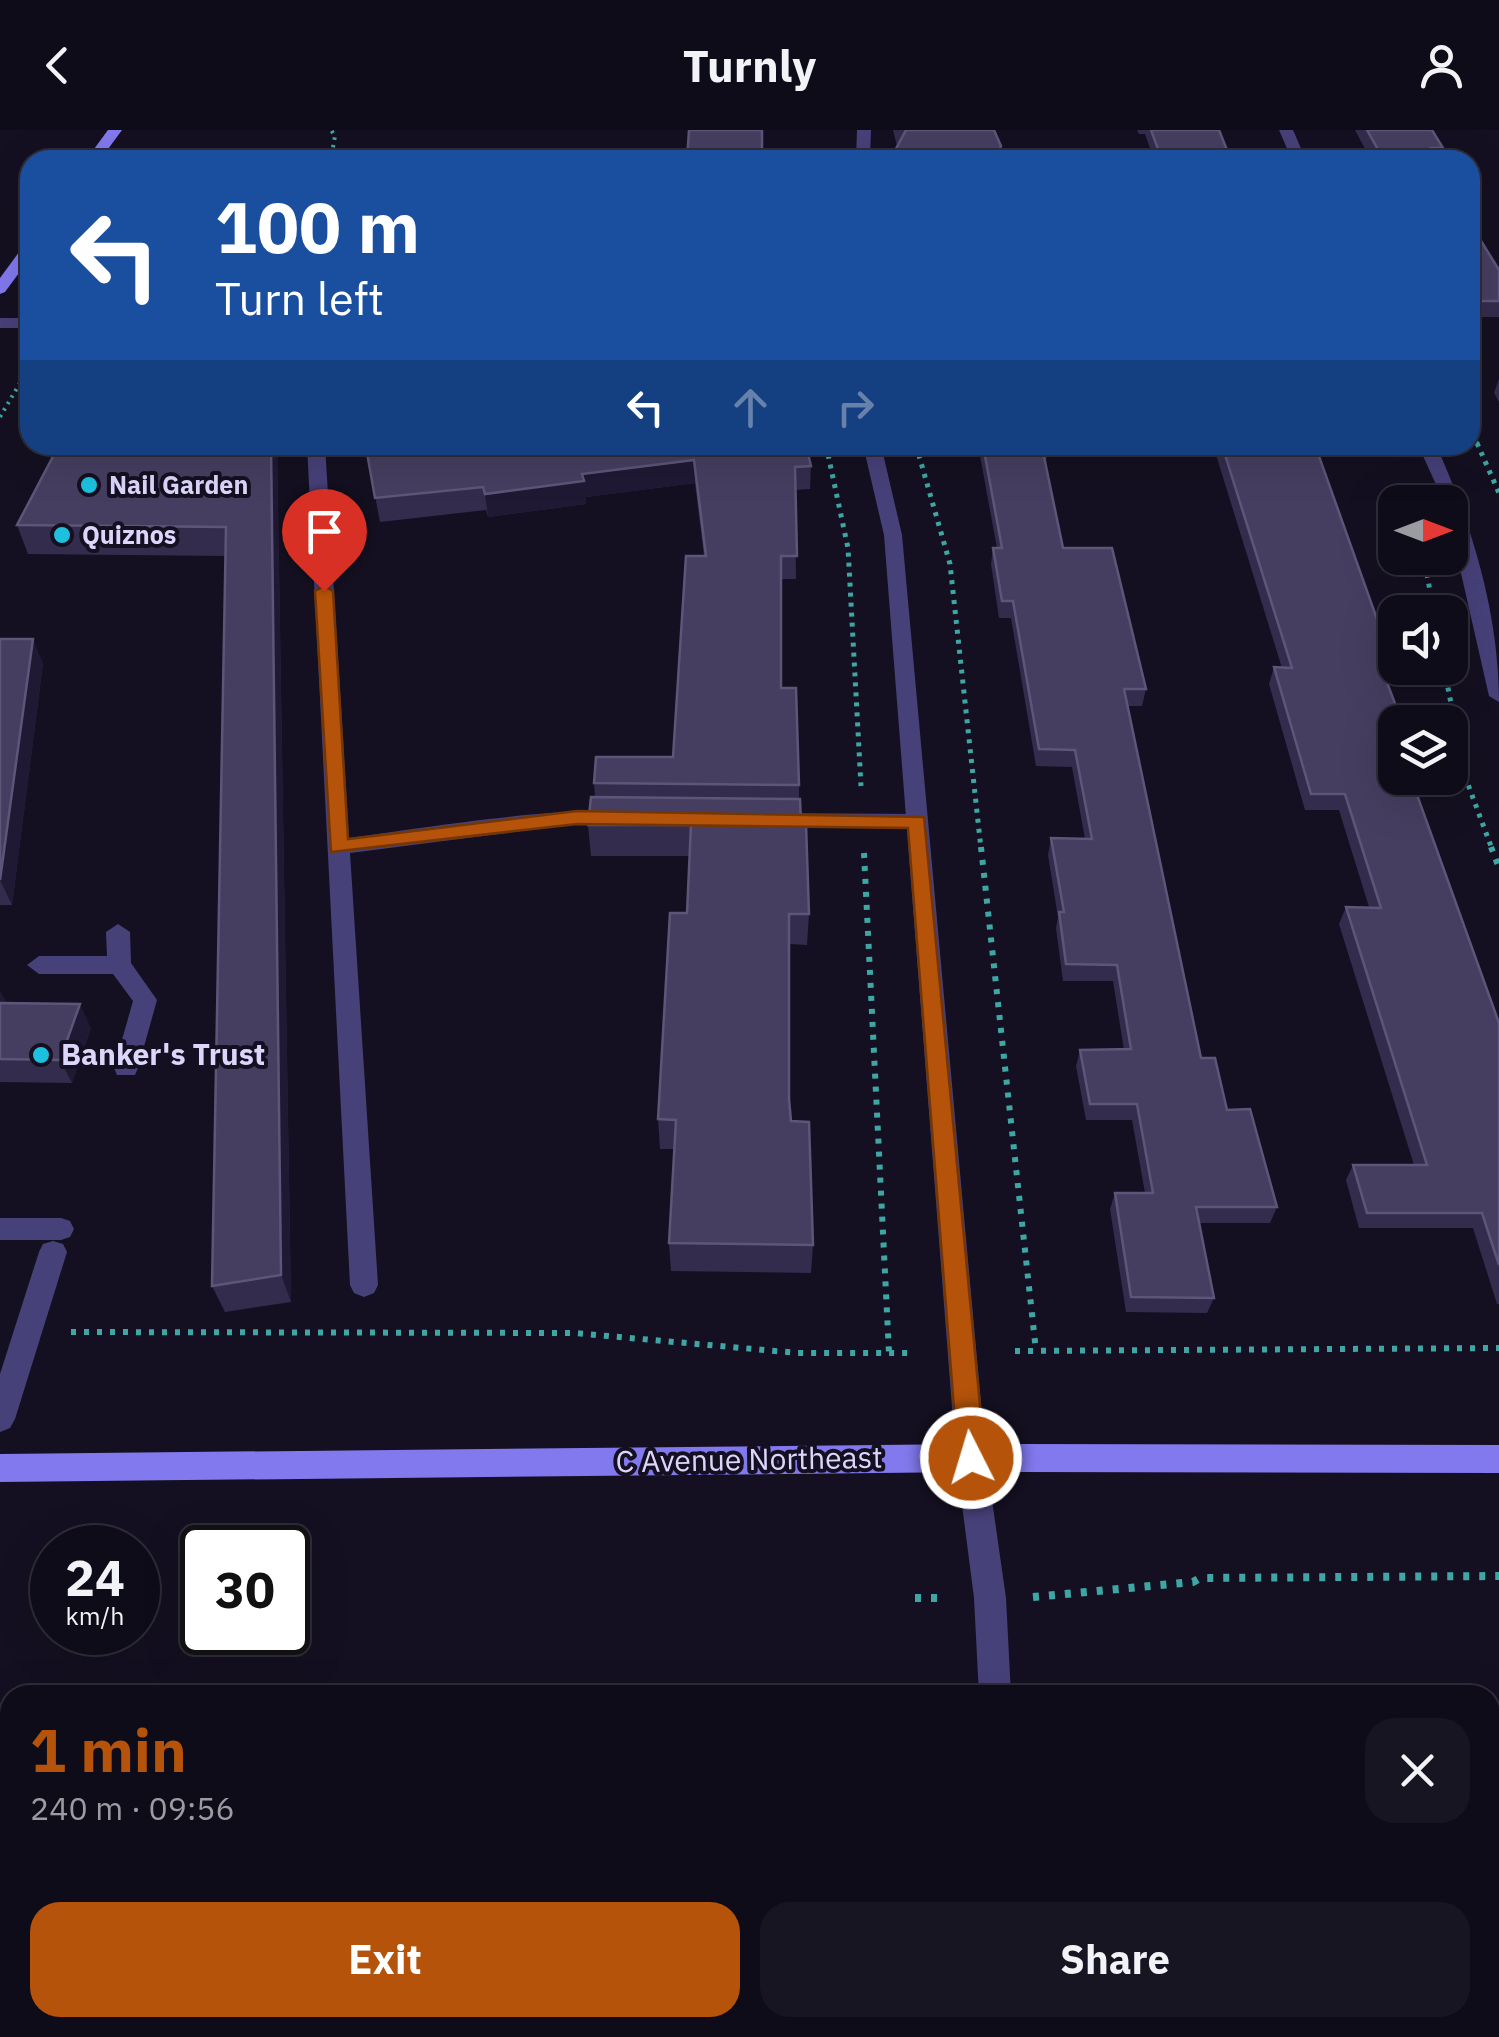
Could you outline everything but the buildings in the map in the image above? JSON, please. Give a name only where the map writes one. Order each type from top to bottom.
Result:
[{"type":"main road","points":[[0,289],[20,261]]},
{"type":"main road","name":"C Avenue Northeast","points":[[0,1468],[971,1458],[1499,1459]]},
{"type":"street","points":[[317,455],[364,1285]]},
{"type":"street","points":[[874,455],[893,536],[971,1458],[990,1598],[994,1685]]},
{"type":"street","points":[[1431,455],[1456,508],[1499,696]]},
{"type":"street","points":[[338,847],[577,818],[653,818]]},
{"type":"street","points":[[748,820],[917,822]]},
{"type":"street","points":[[118,932],[119,965],[145,1000],[126,1068]]},
{"type":"street","points":[[39,965],[119,965]]},
{"type":"street","points":[[0,1228],[57,1241],[0,1419]]},
{"type":"path","points":[[0,417],[20,383]]},
{"type":"path","points":[[1480,450],[1499,493]]},
{"type":"path","points":[[828,455],[848,548],[889,1352]]},
{"type":"path","points":[[919,455],[950,564],[1036,1350]]},
{"type":"path","points":[[1447,685],[1466,779],[1499,868]]},
{"type":"path","points":[[29,1332],[574,1333],[798,1352],[908,1352]]},
{"type":"path","points":[[1015,1350],[1499,1348]]},
{"type":"path","points":[[1059,1597],[1131,1585],[1193,1582],[1200,1578],[1499,1576]]},
{"type":"place","name":"Nail Garden","points":[[89,485]]},
{"type":"place","name":"Quiznos","points":[[62,535]]},
{"type":"place","name":"Banker's Trust","points":[[41,1055]]},
{"type":"route","points":[[324,591],[338,847],[577,818],[917,822],[971,1458]]}]
